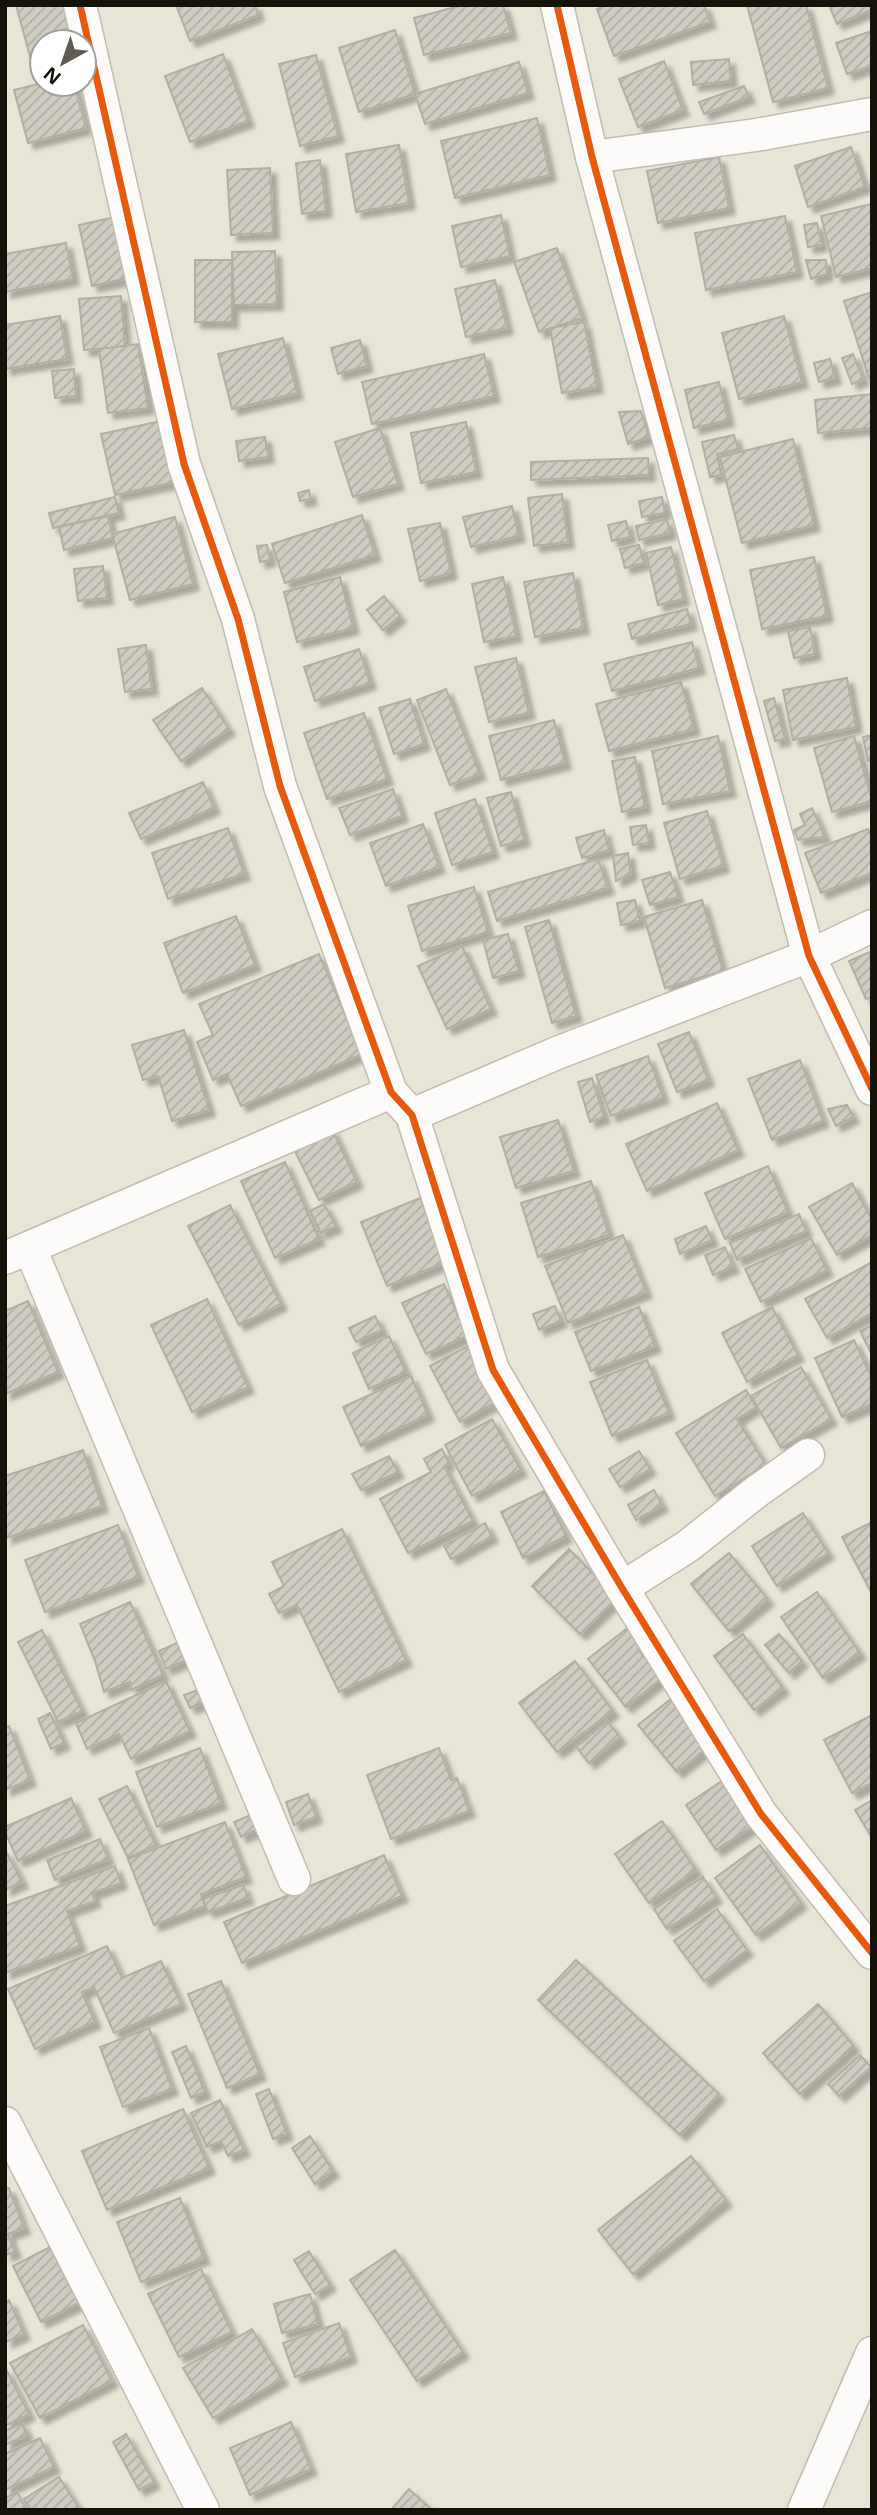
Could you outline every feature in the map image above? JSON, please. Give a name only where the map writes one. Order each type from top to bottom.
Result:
[{"type":"street","points":[[80,5],[184,464],[238,619],[280,786],[391,1092],[412,1115],[493,1370],[622,1588],[761,1814],[872,1954]]},
{"type":"street","points":[[557,5],[592,157],[809,956],[872,1089]]},
{"type":"street","points":[[592,157],[756,135],[872,114]]},
{"type":"street","points":[[412,1115],[557,1053],[809,956],[872,926]]},
{"type":"street","points":[[294,1879],[17,1253],[391,1092]]},
{"type":"street","points":[[622,1588],[688,1546],[808,1455]]},
{"type":"street","points":[[5,2123],[203,2510]]},
{"type":"street","points":[[804,2510],[872,2353]]},
{"type":"building","points":[[16,5],[69,5],[75,28],[28,28],[28,49]]},
{"type":"building","points":[[176,5],[255,5],[258,15],[190,41]]},
{"type":"building","points":[[463,5],[503,5],[511,33],[424,55],[414,18]]},
{"type":"building","points":[[607,5],[704,5],[710,22],[614,56],[597,9]]},
{"type":"building","points":[[747,5],[806,5],[828,88],[773,102]]},
{"type":"building","points":[[829,5],[869,5],[871,10],[837,24]]},
{"type":"building","points":[[395,30],[415,94],[359,112],[339,48]]},
{"type":"building","points":[[872,31],[872,66],[847,74],[836,43]]},
{"type":"building","points":[[223,54],[248,121],[190,142],[165,76]]},
{"type":"building","points":[[316,55],[338,136],[300,146],[279,64]]},
{"type":"building","points":[[729,59],[731,81],[693,85],[691,62]]},
{"type":"building","points":[[664,61],[683,110],[638,127],[619,79]]},
{"type":"building","points":[[519,62],[528,93],[425,124],[415,94]]},
{"type":"building","points":[[28,86],[28,98],[78,98],[86,128],[28,143],[14,90]]},
{"type":"building","points":[[744,86],[749,97],[704,114],[699,102]]},
{"type":"building","points":[[537,118],[550,175],[455,198],[441,141]]},
{"type":"building","points":[[399,145],[409,203],[356,212],[346,154]]},
{"type":"building","points":[[851,147],[865,187],[808,207],[795,166]]},
{"type":"building","points":[[719,157],[729,208],[658,223],[647,171]]},
{"type":"building","points":[[320,160],[326,211],[302,214],[296,163]]},
{"type":"building","points":[[270,168],[273,233],[231,235],[227,170]]},
{"type":"building","points":[[871,204],[872,268],[836,277],[821,216]]},
{"type":"building","points":[[501,215],[510,256],[461,267],[452,226]]},
{"type":"building","points":[[785,216],[797,272],[706,290],[695,233]]},
{"type":"building","points":[[115,217],[128,278],[92,286],[79,225]]},
{"type":"building","points":[[817,223],[822,245],[808,247],[804,225]]},
{"type":"building","points":[[66,243],[73,279],[5,292],[5,254]]},
{"type":"building","points":[[557,248],[582,318],[539,332],[514,262]]},
{"type":"building","points":[[275,251],[277,304],[234,305],[232,252]]},
{"type":"building","points":[[195,260],[232,260],[232,322],[195,322]]},
{"type":"building","points":[[806,260],[826,260],[827,274],[811,279]]},
{"type":"building","points":[[495,280],[507,328],[466,337],[455,289]]},
{"type":"building","points":[[872,292],[872,378],[869,378],[844,301]]},
{"type":"building","points":[[121,296],[125,347],[84,350],[79,299]]},
{"type":"building","points":[[60,316],[67,359],[5,369],[5,325]]},
{"type":"building","points":[[784,316],[802,382],[739,399],[722,333]]},
{"type":"building","points":[[584,322],[597,387],[562,393],[550,328]]},
{"type":"building","points":[[283,338],[297,393],[232,409],[218,354]]},
{"type":"building","points":[[360,340],[367,366],[338,374],[331,348]]},
{"type":"building","points":[[138,344],[148,408],[108,413],[99,349]]},
{"type":"building","points":[[484,354],[494,396],[372,424],[362,382]]},
{"type":"building","points":[[853,354],[863,379],[852,384],[842,358]]},
{"type":"building","points":[[830,359],[835,378],[819,382],[814,363]]},
{"type":"building","points":[[74,369],[76,396],[55,398],[52,371]]},
{"type":"building","points":[[719,382],[728,420],[694,428],[685,390]]},
{"type":"building","points":[[872,394],[872,428],[818,433],[815,400]]},
{"type":"building","points":[[641,411],[649,437],[628,444],[619,412]]},
{"type":"building","points":[[161,421],[175,482],[115,495],[101,434]]},
{"type":"building","points":[[466,422],[476,472],[421,483],[411,433]]},
{"type":"building","points":[[380,428],[398,484],[353,497],[335,442]]},
{"type":"building","points":[[734,435],[738,449],[717,454],[721,475],[710,477],[702,442]]},
{"type":"building","points":[[265,437],[268,457],[239,461],[236,441]]},
{"type":"building","points":[[793,439],[814,525],[742,543],[720,457]]},
{"type":"building","points":[[648,458],[649,475],[531,480],[531,462]]},
{"type":"building","points":[[309,490],[311,499],[300,501],[298,493]]},
{"type":"building","points":[[562,494],[568,542],[534,546],[528,498]]},
{"type":"building","points":[[115,497],[119,513],[53,528],[49,513]]},
{"type":"building","points":[[662,497],[665,513],[642,517],[639,501]]},
{"type":"building","points":[[512,506],[519,536],[471,547],[463,517]]},
{"type":"building","points":[[362,515],[375,555],[285,583],[272,544]]},
{"type":"building","points":[[108,516],[113,538],[64,550],[59,527]]},
{"type":"building","points":[[175,517],[193,584],[130,600],[112,534]]},
{"type":"building","points":[[667,519],[670,533],[639,540],[636,526]]},
{"type":"building","points":[[626,521],[630,537],[612,541],[608,525]]},
{"type":"building","points":[[440,523],[451,573],[420,581],[408,529]]},
{"type":"building","points":[[267,545],[270,560],[260,562],[257,546]]},
{"type":"building","points":[[639,545],[644,563],[625,568],[620,549]]},
{"type":"building","points":[[671,547],[683,599],[658,605],[646,553]]},
{"type":"building","points":[[814,557],[827,616],[762,629],[750,570]]},
{"type":"building","points":[[103,566],[107,598],[78,601],[74,569]]},
{"type":"building","points":[[573,573],[583,628],[535,637],[524,582]]},
{"type":"building","points":[[340,577],[353,628],[297,642],[284,592]]},
{"type":"building","points":[[503,577],[516,636],[484,642],[472,584]]},
{"type":"building","points":[[384,596],[400,616],[383,630],[367,610]]},
{"type":"building","points":[[687,609],[691,624],[632,639],[628,624]]},
{"type":"building","points":[[810,627],[815,654],[794,658],[788,631]]},
{"type":"building","points":[[692,642],[699,668],[612,691],[604,664]]},
{"type":"building","points":[[146,645],[152,689],[125,692],[118,649]]},
{"type":"building","points":[[359,649],[370,683],[315,701],[304,667]]},
{"type":"building","points":[[516,658],[529,713],[489,722],[475,667]]},
{"type":"building","points":[[847,678],[856,727],[793,740],[783,690]]},
{"type":"building","points":[[681,682],[694,729],[609,751],[596,704]]},
{"type":"building","points":[[202,688],[229,729],[181,761],[153,720]]},
{"type":"building","points":[[446,689],[480,774],[450,785],[417,700]]},
{"type":"building","points":[[774,698],[785,739],[775,741],[764,701]]},
{"type":"building","points":[[410,699],[424,744],[394,754],[379,708]]},
{"type":"building","points":[[364,713],[387,779],[327,799],[304,733]]},
{"type":"building","points":[[554,720],[565,763],[501,780],[489,736]]},
{"type":"building","points":[[872,735],[872,760],[868,761],[863,737]]},
{"type":"building","points":[[718,736],[730,791],[663,804],[652,751]]},
{"type":"building","points":[[854,736],[872,801],[832,812],[814,748]]},
{"type":"building","points":[[635,757],[645,807],[622,812],[612,761]]},
{"type":"building","points":[[203,782],[214,808],[141,839],[129,813]]},
{"type":"building","points":[[393,789],[402,816],[350,835],[339,808]]},
{"type":"building","points":[[511,792],[524,840],[501,846],[487,798]]},
{"type":"building","points":[[475,799],[493,852],[452,865],[435,813]]},
{"type":"building","points":[[812,808],[825,837],[798,840],[794,830],[805,825],[800,814]]},
{"type":"building","points":[[707,811],[723,866],[680,879],[664,823]]},
{"type":"building","points":[[423,824],[439,867],[386,886],[370,843]]},
{"type":"building","points":[[646,825],[649,843],[633,845],[630,827]]},
{"type":"building","points":[[228,828],[244,874],[168,899],[152,853]]},
{"type":"building","points":[[868,829],[872,837],[872,873],[821,893],[805,853]]},
{"type":"building","points":[[604,830],[609,850],[582,858],[576,838]]},
{"type":"building","points":[[628,853],[631,874],[616,881],[613,856]]},
{"type":"building","points":[[598,859],[608,888],[497,921],[488,892]]},
{"type":"building","points":[[670,872],[678,897],[650,905],[642,880]]},
{"type":"building","points":[[474,887],[488,932],[422,951],[408,906]]},
{"type":"building","points":[[635,900],[640,921],[621,925],[617,903]]},
{"type":"building","points":[[702,900],[723,971],[665,988],[644,917]]},
{"type":"building","points":[[236,916],[255,965],[183,993],[164,943]]},
{"type":"building","points":[[549,920],[576,1016],[552,1023],[525,927]]},
{"type":"building","points":[[508,934],[519,971],[493,978],[483,940]]},
{"type":"building","points":[[462,946],[491,1009],[447,1029],[418,966]]},
{"type":"building","points":[[872,951],[872,997],[866,999],[849,961]]},
{"type":"building","points":[[319,954],[362,1054],[241,1106],[227,1074],[213,1080],[197,1042],[213,1035],[199,1004]]},
{"type":"building","points":[[184,1030],[209,1110],[172,1121],[158,1076],[143,1080],[132,1045]]},
{"type":"building","points":[[689,1032],[708,1080],[677,1092],[658,1044]]},
{"type":"building","points":[[648,1056],[663,1097],[611,1116],[596,1075]]},
{"type":"building","points":[[800,1060],[823,1121],[772,1140],[748,1079]]},
{"type":"building","points":[[592,1078],[604,1117],[590,1122],[578,1082]]},
{"type":"building","points":[[717,1103],[738,1150],[647,1191],[626,1144]]},
{"type":"building","points":[[847,1105],[853,1117],[836,1126],[828,1109]]},
{"type":"building","points":[[558,1120],[574,1171],[516,1188],[500,1137]]},
{"type":"building","points":[[332,1129],[357,1182],[319,1200],[293,1147]]},
{"type":"building","points":[[285,1162],[319,1239],[275,1258],[241,1181]]},
{"type":"building","points":[[768,1166],[788,1212],[725,1239],[705,1193]]},
{"type":"building","points":[[591,1181],[609,1235],[538,1257],[521,1203]]},
{"type":"building","points":[[852,1183],[872,1220],[872,1235],[837,1255],[809,1207]]},
{"type":"building","points":[[420,1198],[446,1262],[387,1286],[361,1222]]},
{"type":"building","points":[[324,1204],[336,1226],[321,1233],[310,1211]]},
{"type":"building","points":[[230,1205],[281,1304],[239,1325],[188,1226]]},
{"type":"building","points":[[799,1214],[806,1231],[737,1260],[730,1243]]},
{"type":"building","points":[[706,1226],[712,1240],[680,1254],[675,1239]]},
{"type":"building","points":[[623,1235],[646,1292],[568,1323],[545,1266]]},
{"type":"building","points":[[811,1238],[827,1270],[761,1302],[745,1269]]},
{"type":"building","points":[[725,1247],[733,1267],[713,1275],[705,1255]]},
{"type":"building","points":[[872,1262],[872,1313],[827,1338],[805,1299]]},
{"type":"building","points":[[444,1284],[467,1336],[426,1354],[402,1303]]},
{"type":"building","points":[[207,1299],[248,1387],[192,1412],[151,1325]]},
{"type":"building","points":[[28,1301],[58,1372],[5,1394],[5,1311]]},
{"type":"building","points":[[555,1306],[561,1321],[539,1330],[533,1314]]},
{"type":"building","points":[[639,1307],[655,1346],[591,1371],[575,1332]]},
{"type":"building","points":[[772,1307],[798,1355],[747,1382],[722,1333]]},
{"type":"building","points":[[375,1316],[382,1330],[356,1342],[349,1328]]},
{"type":"building","points":[[872,1325],[872,1355],[860,1331]]},
{"type":"building","points":[[389,1336],[406,1372],[369,1389],[353,1353]]},
{"type":"building","points":[[854,1340],[872,1378],[872,1404],[842,1417],[815,1358]]},
{"type":"building","points":[[468,1346],[498,1401],[460,1422],[430,1366]]},
{"type":"building","points":[[647,1360],[669,1413],[612,1436],[590,1382]]},
{"type":"building","points":[[801,1367],[831,1419],[781,1448],[751,1396]]},
{"type":"building","points":[[411,1376],[428,1415],[361,1446],[343,1407]]},
{"type":"building","points":[[746,1390],[756,1407],[737,1419],[766,1465],[715,1496],[676,1433]]},
{"type":"building","points":[[492,1419],[521,1470],[472,1496],[445,1445]]},
{"type":"building","points":[[442,1449],[449,1463],[444,1466],[473,1521],[408,1553],[380,1499],[431,1472],[424,1459]]},
{"type":"building","points":[[83,1450],[102,1506],[6,1538],[5,1476]]},
{"type":"building","points":[[639,1451],[650,1469],[620,1487],[609,1469]]},
{"type":"building","points":[[389,1456],[398,1472],[361,1490],[352,1474]]},
{"type":"building","points":[[654,1490],[662,1505],[636,1520],[628,1505]]},
{"type":"building","points":[[544,1491],[566,1536],[523,1558],[501,1512]]},
{"type":"building","points":[[803,1513],[828,1553],[777,1586],[752,1546]]},
{"type":"building","points":[[485,1523],[492,1536],[451,1559],[444,1546]]},
{"type":"building","points":[[870,1523],[872,1526],[872,1594],[842,1537]]},
{"type":"building","points":[[118,1525],[138,1577],[45,1612],[25,1560]]},
{"type":"building","points":[[342,1529],[406,1660],[339,1692],[297,1605],[279,1613],[269,1594],[284,1586],[272,1562]]},
{"type":"building","points":[[569,1549],[617,1598],[580,1634],[532,1586]]},
{"type":"building","points":[[729,1553],[768,1599],[729,1631],[691,1584]]},
{"type":"building","points":[[817,1592],[860,1653],[823,1678],[781,1617]]},
{"type":"building","points":[[130,1602],[163,1675],[131,1690],[130,1682],[104,1692],[80,1624]]},
{"type":"building","points":[[631,1625],[646,1642],[638,1649],[662,1678],[626,1707],[588,1659]]},
{"type":"building","points":[[42,1630],[82,1711],[58,1722],[18,1642]]},
{"type":"building","points":[[743,1634],[783,1688],[754,1710],[714,1656]]},
{"type":"building","points":[[779,1634],[802,1661],[789,1673],[765,1645]]},
{"type":"building","points":[[179,1642],[186,1660],[166,1669],[159,1651]]},
{"type":"building","points":[[575,1661],[613,1711],[557,1752],[519,1703]]},
{"type":"building","points":[[166,1681],[190,1731],[131,1759],[119,1734],[87,1749],[76,1723]]},
{"type":"building","points":[[203,1688],[208,1701],[190,1708],[184,1695]]},
{"type":"building","points":[[671,1699],[712,1744],[677,1772],[638,1725]]},
{"type":"building","points":[[50,1713],[64,1743],[51,1749],[38,1719]]},
{"type":"building","points":[[872,1715],[872,1783],[852,1793],[824,1740]]},
{"type":"building","points":[[607,1721],[620,1737],[589,1763],[576,1747]]},
{"type":"building","points":[[9,1726],[30,1780],[5,1790],[5,1727]]},
{"type":"building","points":[[200,1748],[221,1803],[157,1827],[136,1772]]},
{"type":"building","points":[[439,1748],[451,1780],[457,1778],[469,1811],[391,1839],[367,1775]]},
{"type":"building","points":[[722,1781],[753,1826],[716,1850],[686,1805]]},
{"type":"building","points":[[127,1786],[156,1845],[128,1858],[99,1799]]},
{"type":"building","points":[[308,1794],[316,1817],[294,1825],[286,1802]]},
{"type":"building","points":[[71,1798],[86,1831],[18,1861],[5,1827]]},
{"type":"building","points":[[872,1800],[872,1838],[855,1810]]},
{"type":"building","points":[[253,1814],[258,1829],[241,1837],[234,1822]]},
{"type":"building","points":[[662,1821],[696,1870],[649,1903],[615,1854]]},
{"type":"building","points":[[225,1822],[246,1877],[201,1894],[205,1906],[154,1925],[128,1859]]},
{"type":"building","points":[[100,1839],[108,1859],[55,1880],[47,1860]]},
{"type":"building","points":[[760,1845],[801,1903],[756,1935],[715,1878]]},
{"type":"building","points":[[5,1849],[22,1882],[5,1890]]},
{"type":"building","points":[[384,1855],[402,1896],[242,1963],[224,1922]]},
{"type":"building","points":[[115,1866],[121,1883],[92,1893],[95,1901],[67,1911],[80,1946],[5,1973],[5,1906]]},
{"type":"building","points":[[703,1877],[716,1897],[667,1929],[654,1909]]},
{"type":"building","points":[[243,1885],[248,1898],[208,1912],[203,1899]]},
{"type":"building","points":[[717,1909],[747,1950],[704,1981],[674,1941]]},
{"type":"building","points":[[107,1946],[122,1978],[161,1961],[181,2004],[114,2033],[94,1987],[82,1992],[95,2022],[35,2049],[8,1989]]},
{"type":"building","points":[[576,1960],[719,2094],[680,2135],[538,2000]]},
{"type":"building","points":[[221,1981],[260,2074],[227,2088],[188,1994]]},
{"type":"building","points":[[818,2004],[854,2046],[800,2094],[763,2053]]},
{"type":"building","points":[[149,2028],[172,2089],[123,2107],[100,2047]]},
{"type":"building","points":[[186,2046],[205,2092],[191,2098],[172,2052]]},
{"type":"building","points":[[860,2055],[871,2067],[839,2096],[828,2084]]},
{"type":"building","points":[[269,2089],[287,2134],[273,2139],[256,2094]]},
{"type":"building","points":[[220,2100],[244,2150],[228,2156],[221,2141],[207,2147],[191,2113]]},
{"type":"building","points":[[183,2109],[209,2168],[107,2210],[82,2151]]},
{"type":"building","points":[[310,2136],[333,2171],[315,2184],[292,2148]]},
{"type":"building","points":[[691,2156],[726,2200],[633,2274],[598,2230]]},
{"type":"building","points":[[9,2188],[24,2228],[8,2234],[15,2252],[5,2255],[5,2189]]},
{"type":"building","points":[[180,2198],[204,2258],[141,2282],[117,2222]]},
{"type":"building","points":[[50,2247],[79,2303],[41,2322],[13,2266]]},
{"type":"building","points":[[395,2250],[463,2352],[417,2381],[350,2280]]},
{"type":"building","points":[[309,2251],[330,2285],[315,2294],[294,2260]]},
{"type":"building","points":[[201,2269],[232,2332],[179,2357],[148,2294]]},
{"type":"building","points":[[310,2294],[318,2324],[282,2333],[274,2304]]},
{"type":"building","points":[[9,2300],[24,2334],[6,2342],[5,2302]]},
{"type":"building","points":[[339,2323],[351,2357],[295,2377],[283,2343]]},
{"type":"building","points":[[83,2325],[112,2381],[40,2418],[10,2363]]},
{"type":"building","points":[[252,2329],[282,2379],[213,2418],[183,2368]]},
{"type":"building","points":[[5,2367],[29,2414],[5,2426]]},
{"type":"building","points":[[291,2422],[311,2469],[250,2495],[230,2448]]},
{"type":"building","points":[[22,2423],[27,2435],[5,2445],[5,2431]]},
{"type":"building","points":[[126,2434],[154,2482],[139,2490],[113,2442]]},
{"type":"building","points":[[40,2438],[54,2467],[5,2490],[5,2454]]},
{"type":"building","points":[[59,2477],[80,2510],[31,2510],[24,2499]]},
{"type":"building","points":[[409,2489],[432,2510],[391,2510]]},
{"type":"building","points":[[17,2492],[26,2509],[5,2510],[5,2498]]},
{"type":"cycle path","points":[[80,5],[184,464],[238,619],[280,786],[391,1092],[412,1115],[493,1370],[622,1588],[761,1814],[872,1953]]},
{"type":"cycle path","points":[[557,5],[592,157],[809,956],[872,1089]]}]
